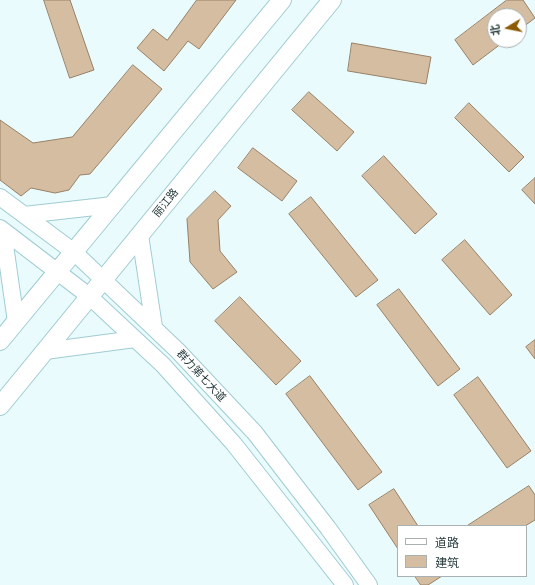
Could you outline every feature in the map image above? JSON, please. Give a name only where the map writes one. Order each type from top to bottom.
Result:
[{"type":"main road","points":[[0,341],[282,0]]},
{"type":"main road","name":"丽江路","points":[[0,406],[332,0]]},
{"type":"main road","name":"群力第七大道","points":[[0,197],[74,252],[178,351],[255,433],[370,585]]},
{"type":"main road","points":[[24,216],[113,205]]},
{"type":"main road","points":[[2,230],[16,322]]},
{"type":"main road","name":"群力第七大道","points":[[2,230],[89,296],[163,365],[234,444],[345,585]]},
{"type":"main road","points":[[140,236],[154,327]]},
{"type":"main road","points":[[45,351],[135,339]]},
{"type":"building","points":[[44,0],[70,0],[94,70],[70,78]]},
{"type":"building","points":[[197,0],[236,0],[199,49],[188,41],[164,71],[137,48],[153,29],[167,40]]},
{"type":"building","points":[[507,0],[523,0],[535,18],[527,24],[527,8],[497,8]]},
{"type":"building","points":[[487,15],[487,48],[495,48],[473,65],[455,40]]},
{"type":"building","points":[[352,43],[431,57],[426,84],[348,71]]},
{"type":"building","points":[[133,65],[162,89],[90,174],[80,175],[69,190],[55,193],[31,188],[21,196],[0,180],[0,120],[33,143],[72,137]]},
{"type":"building","points":[[309,92],[354,132],[337,151],[292,110]]},
{"type":"building","points":[[469,103],[524,157],[509,172],[455,118]]},
{"type":"building","points":[[253,148],[297,181],[282,201],[238,168]]},
{"type":"building","points":[[384,156],[437,214],[415,234],[362,176]]},
{"type":"building","points":[[535,178],[535,204],[522,190]]},
{"type":"building","points":[[215,191],[231,206],[218,220],[220,251],[237,272],[213,289],[190,262],[187,219]]},
{"type":"building","points":[[311,197],[378,280],[356,297],[289,214]]},
{"type":"building","points":[[465,240],[512,295],[490,315],[442,260]]},
{"type":"building","points":[[399,289],[460,369],[438,386],[377,305]]},
{"type":"building","points":[[240,297],[301,361],[276,385],[215,321]]},
{"type":"building","points":[[535,340],[535,359],[526,347]]},
{"type":"building","points":[[310,376],[382,472],[358,490],[286,394]]},
{"type":"building","points":[[478,377],[531,451],[507,468],[454,395]]},
{"type":"building","points":[[529,486],[535,495],[535,520],[527,525],[469,525]]},
{"type":"building","points":[[394,489],[417,525],[397,525],[397,547],[369,505]]},
{"type":"building","points":[[416,577],[440,577],[428,585],[421,585]]}]
